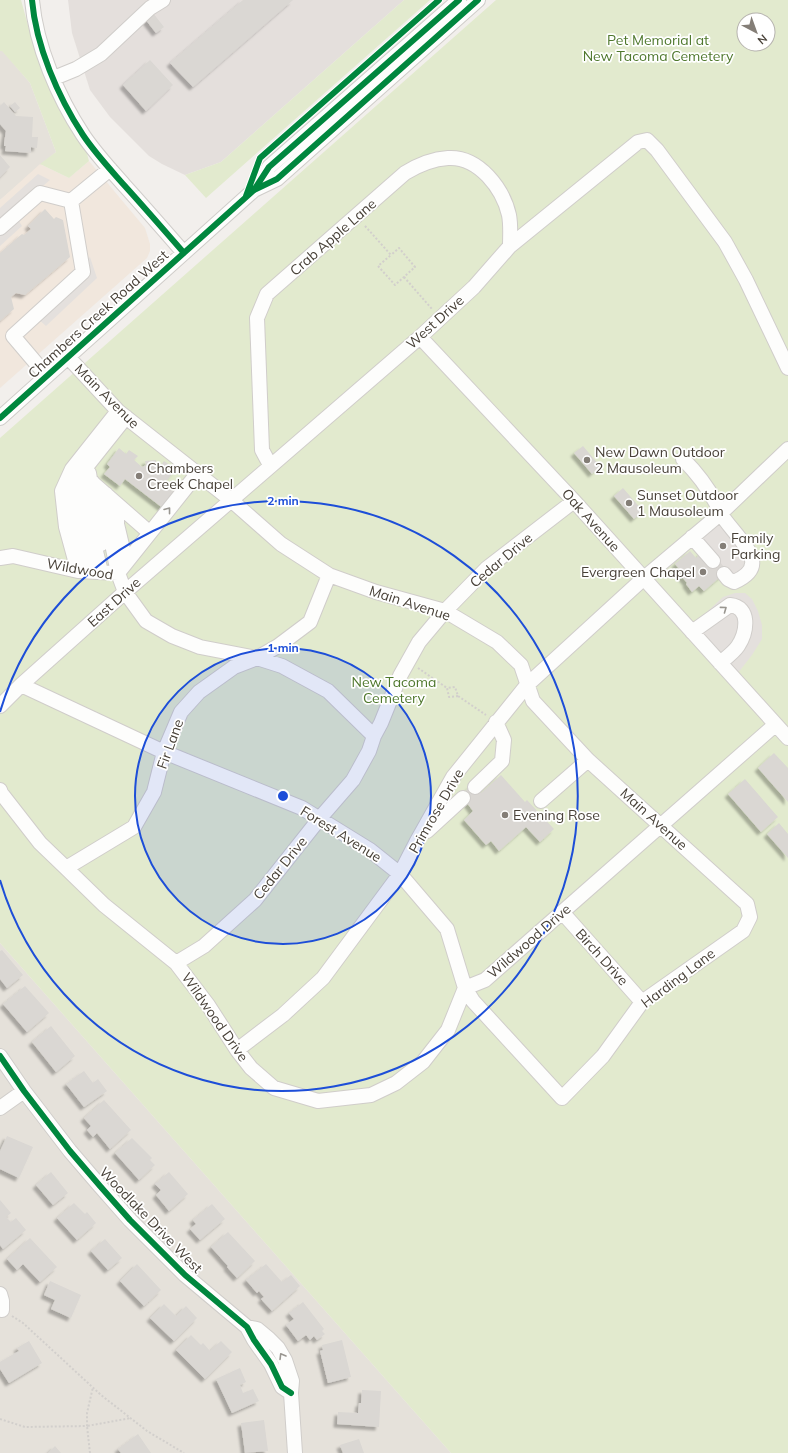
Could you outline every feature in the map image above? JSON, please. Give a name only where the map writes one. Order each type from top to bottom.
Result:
[{"type":"street","name":"Chambers Creek Road West","points":[[0,418],[184,253],[84,136],[63,100],[54,78],[38,34],[32,0]]},
{"type":"street","points":[[54,78],[76,69],[101,54],[150,8],[163,0]]},
{"type":"street","points":[[184,253],[254,190],[268,168],[459,0]]},
{"type":"street","points":[[254,190],[277,179],[478,0]]},
{"type":"street","name":"West Drive","points":[[231,500],[420,337],[474,287],[510,246],[638,142],[647,140],[658,150],[725,242],[746,280],[788,368]]},
{"type":"street","name":"Crab Apple Lane","points":[[270,465],[262,450],[257,318],[267,294],[405,173],[419,165],[449,158],[462,160],[477,166],[500,192],[509,216],[510,246]]},
{"type":"street","points":[[71,201],[110,168]]},
{"type":"street","points":[[0,228],[40,193],[71,201]]},
{"type":"street","points":[[47,376],[13,336],[83,272],[71,201]]},
{"type":"street","name":"Oak Avenue","points":[[420,337],[574,501],[788,738]]},
{"type":"street","name":"Main Avenue","points":[[68,357],[124,416],[231,500],[281,544],[329,575],[376,592],[445,611],[497,642],[521,665],[533,701],[588,760],[747,904],[750,917]]},
{"type":"street","points":[[107,568],[114,539],[108,502],[105,493],[124,416]]},
{"type":"street","points":[[107,568],[66,527],[62,491],[72,469],[124,416]]},
{"type":"street","name":"Primrose Drive","points":[[237,1050],[283,1015],[323,978],[400,874],[453,777],[527,685],[644,578],[720,514],[788,449]]},
{"type":"street","points":[[683,459],[697,474],[716,503],[720,514],[749,552],[753,560],[750,571],[742,578],[734,582],[724,574]]},
{"type":"street","points":[[107,568],[150,533],[197,474]]},
{"type":"street","points":[[105,493],[130,539],[107,568]]},
{"type":"street","points":[[107,568],[92,535],[88,495],[105,493],[150,533]]},
{"type":"street","name":"East Drive","points":[[0,706],[21,685],[125,592],[231,500]]},
{"type":"street","name":"Cedar Drive","points":[[176,963],[204,946],[255,900],[320,818],[353,780],[369,751],[400,676],[408,661],[419,642],[445,611],[487,568],[574,501]]},
{"type":"street","points":[[692,537],[713,561]]},
{"type":"street","name":"Wildwood","points":[[0,558],[13,556],[107,568],[146,621],[172,636],[200,647],[257,658],[282,666],[328,691],[374,736]]},
{"type":"street","name":"Fir Lane","points":[[66,868],[134,827],[154,792],[164,752],[181,712],[199,692],[234,667],[257,658],[278,646],[310,622],[329,575]]},
{"type":"street","points":[[692,632],[730,605],[736,605],[742,611],[746,627],[743,636],[738,647],[720,663]]},
{"type":"street","name":"Forest Avenue","points":[[21,685],[164,752],[302,808],[370,850],[400,874],[447,929],[465,988],[473,1001],[562,1098]]},
{"type":"street","points":[[475,787],[502,761],[504,740],[496,722]]},
{"type":"street","name":"Wildwood Drive","points":[[0,790],[40,843],[104,905],[176,963],[208,1005],[237,1050],[251,1068],[274,1088],[318,1100],[371,1095],[396,1083],[423,1062],[448,1030],[465,988],[485,980],[775,725]]},
{"type":"street","points":[[541,801],[588,760]]},
{"type":"street","points":[[417,841],[463,798]]},
{"type":"street","name":"Birch Drive","points":[[562,912],[642,1002]]},
{"type":"street","name":"Harding Lane","points":[[562,1098],[603,1056],[642,1002],[743,931],[750,917]]},
{"type":"street","name":"Woodlake Drive West","points":[[0,1056],[24,1091],[70,1151],[130,1220],[185,1275],[247,1327],[257,1329],[278,1348],[285,1360],[292,1382],[291,1393],[295,1453]]},
{"type":"street","points":[[0,1108],[24,1091]]},
{"type":"street","points":[[0,1294],[2,1310]]},
{"type":"path","points":[[356,216],[390,255]]},
{"type":"path","points":[[399,248],[415,267],[395,285],[378,266],[390,255],[399,248]]},
{"type":"path","points":[[404,277],[440,318]]},
{"type":"path","points":[[408,661],[447,688],[455,687],[458,696],[496,722]]},
{"type":"path","points":[[447,688],[449,697],[458,696]]},
{"type":"path","points":[[2,1310],[23,1323],[93,1387],[147,1431],[184,1453]]},
{"type":"path","points":[[90,1453],[87,1413],[93,1387]]},
{"type":"path","points":[[0,1419],[25,1427],[87,1426],[131,1418]]},
{"type":"shaded area","points":[[68,0],[404,0],[221,162],[185,175],[149,156],[110,117],[90,90],[72,33]]},
{"type":"shaded area","points":[[2,50],[30,83],[56,152],[0,200],[0,51]]},
{"type":"shaded area","points":[[89,161],[145,228],[150,244],[150,251],[147,258],[0,388],[0,200],[40,164],[69,178]]},
{"type":"shaded area","points":[[38,174],[50,180],[13,211],[22,226],[0,246],[0,208]]},
{"type":"shaded area","points":[[90,257],[97,278],[46,326],[29,311]]},
{"type":"shaded area","name":"Family Parking","points":[[727,513],[753,576],[744,585],[734,588],[691,542]]},
{"type":"shaded area","points":[[735,593],[745,593],[752,599],[758,611],[762,625],[762,639],[738,673],[694,624],[723,597]]},
{"type":"shaded area","points":[[0,943],[451,1453],[0,1453]]},
{"type":"green space","points":[[0,0],[21,0],[31,36],[47,77],[86,150],[89,161],[69,178],[40,164],[56,152],[30,83],[2,51],[0,51]]},
{"type":"green space","points":[[404,0],[430,0],[206,198],[185,175],[221,162]]},
{"type":"green space","name":"New Tacoma Cemetery","points":[[496,0],[788,0],[788,1453],[451,1453],[0,943],[0,438]]},
{"type":"building","points":[[243,0],[293,0],[193,87],[170,63]]},
{"type":"building","points":[[153,13],[164,27],[156,33],[145,19]]},
{"type":"building","points":[[150,60],[173,85],[146,111],[123,85]]},
{"type":"building","points":[[4,102],[16,116],[33,117],[32,137],[38,137],[37,148],[31,147],[31,153],[5,151],[6,146],[4,146],[4,143],[6,131],[0,124],[0,106]]},
{"type":"building","points":[[15,102],[20,108],[15,112],[10,106]]},
{"type":"building","points":[[0,155],[10,167],[0,177]]},
{"type":"building","points":[[45,209],[54,219],[56,217],[63,220],[70,257],[25,295],[16,293],[11,297],[14,309],[0,321],[0,253],[22,234],[24,235],[31,229],[28,226]]},
{"type":"building","name":"New Dawn Outdoor 2 Mausoleum","points":[[583,446],[600,466],[592,474],[574,453]]},
{"type":"building","name":"Chambers Creek Chapel","points":[[119,448],[126,454],[129,450],[138,456],[134,460],[142,467],[146,465],[145,461],[156,460],[156,464],[161,465],[164,461],[176,469],[164,484],[177,494],[164,509],[125,479],[120,486],[104,474],[110,467],[107,464]]},
{"type":"building","name":"Sunset Outdoor 1 Mausoleum","points":[[623,488],[643,511],[634,519],[614,496]]},
{"type":"building","name":"Evergreen Chapel","points":[[690,551],[696,558],[701,553],[717,558],[727,571],[704,591],[699,586],[692,592],[679,573],[681,571],[675,564]]},
{"type":"building","points":[[774,753],[788,768],[788,802],[758,768]]},
{"type":"building","name":"Evening Rose","points":[[501,775],[525,802],[527,800],[554,829],[540,842],[526,827],[499,851],[491,841],[486,845],[464,820],[473,811],[461,795],[473,784],[481,793]]},
{"type":"building","points":[[745,779],[778,817],[761,832],[728,794]]},
{"type":"building","points":[[779,823],[788,834],[788,858],[767,834]]},
{"type":"building","points":[[2,950],[23,975],[7,988],[0,979],[0,951]]},
{"type":"building","points":[[25,986],[49,1013],[27,1032],[3,1004]]},
{"type":"building","points":[[51,1026],[75,1056],[56,1072],[32,1042]]},
{"type":"building","points":[[84,1071],[93,1083],[98,1079],[107,1091],[84,1107],[66,1084]]},
{"type":"building","points":[[104,1100],[131,1130],[110,1149],[97,1133],[93,1137],[87,1130],[91,1126],[84,1118]]},
{"type":"building","points":[[7,1136],[33,1147],[19,1178],[0,1169],[0,1151]]},
{"type":"building","points":[[132,1138],[152,1158],[150,1160],[155,1165],[139,1180],[115,1153]]},
{"type":"building","points":[[51,1172],[68,1193],[53,1205],[36,1185]]},
{"type":"building","points":[[169,1172],[188,1194],[169,1211],[156,1195],[161,1190],[155,1184]]},
{"type":"building","points":[[0,1200],[11,1213],[6,1217],[11,1222],[16,1218],[26,1230],[3,1249],[0,1245]]},
{"type":"building","points":[[74,1203],[85,1214],[87,1212],[96,1223],[77,1240],[57,1218]]},
{"type":"building","points":[[212,1204],[225,1219],[200,1240],[190,1229],[196,1224],[193,1220]]},
{"type":"building","points":[[228,1232],[255,1261],[237,1278],[211,1247]]},
{"type":"building","points":[[30,1238],[57,1267],[40,1282],[23,1264],[17,1270],[7,1259]]},
{"type":"building","points":[[105,1239],[122,1258],[108,1270],[91,1251]]},
{"type":"building","points":[[137,1264],[161,1290],[144,1306],[120,1281]]},
{"type":"building","points":[[266,1264],[282,1282],[291,1275],[300,1286],[272,1311],[261,1299],[264,1297],[259,1291],[257,1293],[246,1280]]},
{"type":"building","points":[[50,1281],[81,1295],[71,1318],[51,1309],[55,1300],[44,1295]]},
{"type":"building","points":[[303,1302],[324,1329],[322,1331],[325,1334],[317,1340],[314,1336],[310,1340],[306,1335],[298,1341],[286,1325],[294,1319],[289,1313]]},
{"type":"building","points":[[164,1304],[176,1316],[186,1306],[197,1318],[174,1341],[150,1318]]},
{"type":"building","points":[[191,1335],[201,1345],[203,1343],[210,1351],[221,1341],[232,1352],[205,1379],[176,1350]]},
{"type":"building","points":[[342,1340],[351,1377],[328,1383],[320,1351],[323,1350],[322,1345]]},
{"type":"building","points":[[29,1341],[42,1363],[9,1383],[0,1369],[0,1362],[19,1351],[17,1348]]},
{"type":"building","points":[[240,1368],[246,1382],[240,1385],[243,1393],[253,1389],[259,1401],[232,1413],[216,1379]]},
{"type":"building","points":[[362,1390],[381,1391],[379,1427],[337,1424],[338,1412],[358,1413],[359,1403],[361,1403]]},
{"type":"building","points":[[264,1420],[268,1451],[245,1453],[241,1423]]},
{"type":"building","points":[[138,1434],[151,1453],[121,1453],[118,1449]]},
{"type":"building","points":[[359,1439],[364,1453],[343,1453],[340,1445]]},
{"type":"building","points":[[55,1446],[61,1453],[48,1453]]},
{"type":"cycle path","points":[[32,0],[34,17],[43,53],[57,88],[83,135],[98,155],[184,253]]},
{"type":"cycle path","points":[[246,196],[260,158],[439,0]]},
{"type":"cycle path","points":[[254,190],[269,167],[459,0]]},
{"type":"cycle path","points":[[0,418],[254,190],[277,179],[478,0]]},
{"type":"cycle path","points":[[0,1056],[24,1091],[70,1151],[130,1220],[185,1275],[247,1327],[254,1340],[271,1364],[282,1387],[291,1393]]},
{"type":"place","name":"New Dawn Outdoor 2 Mausoleum","points":[[587,460]]},
{"type":"place","name":"Chambers Creek Chapel","points":[[139,476]]},
{"type":"place","name":"Sunset Outdoor 1 Mausoleum","points":[[629,503]]},
{"type":"place","name":"Family Parking","points":[[723,546]]},
{"type":"place","name":"Evergreen Chapel","points":[[703,572]]},
{"type":"place","name":"Evening Rose","points":[[505,815]]},
{"type":"park label","name":"Pet Memorial at New Tacoma Cemetery","points":[[658,48]]}]
